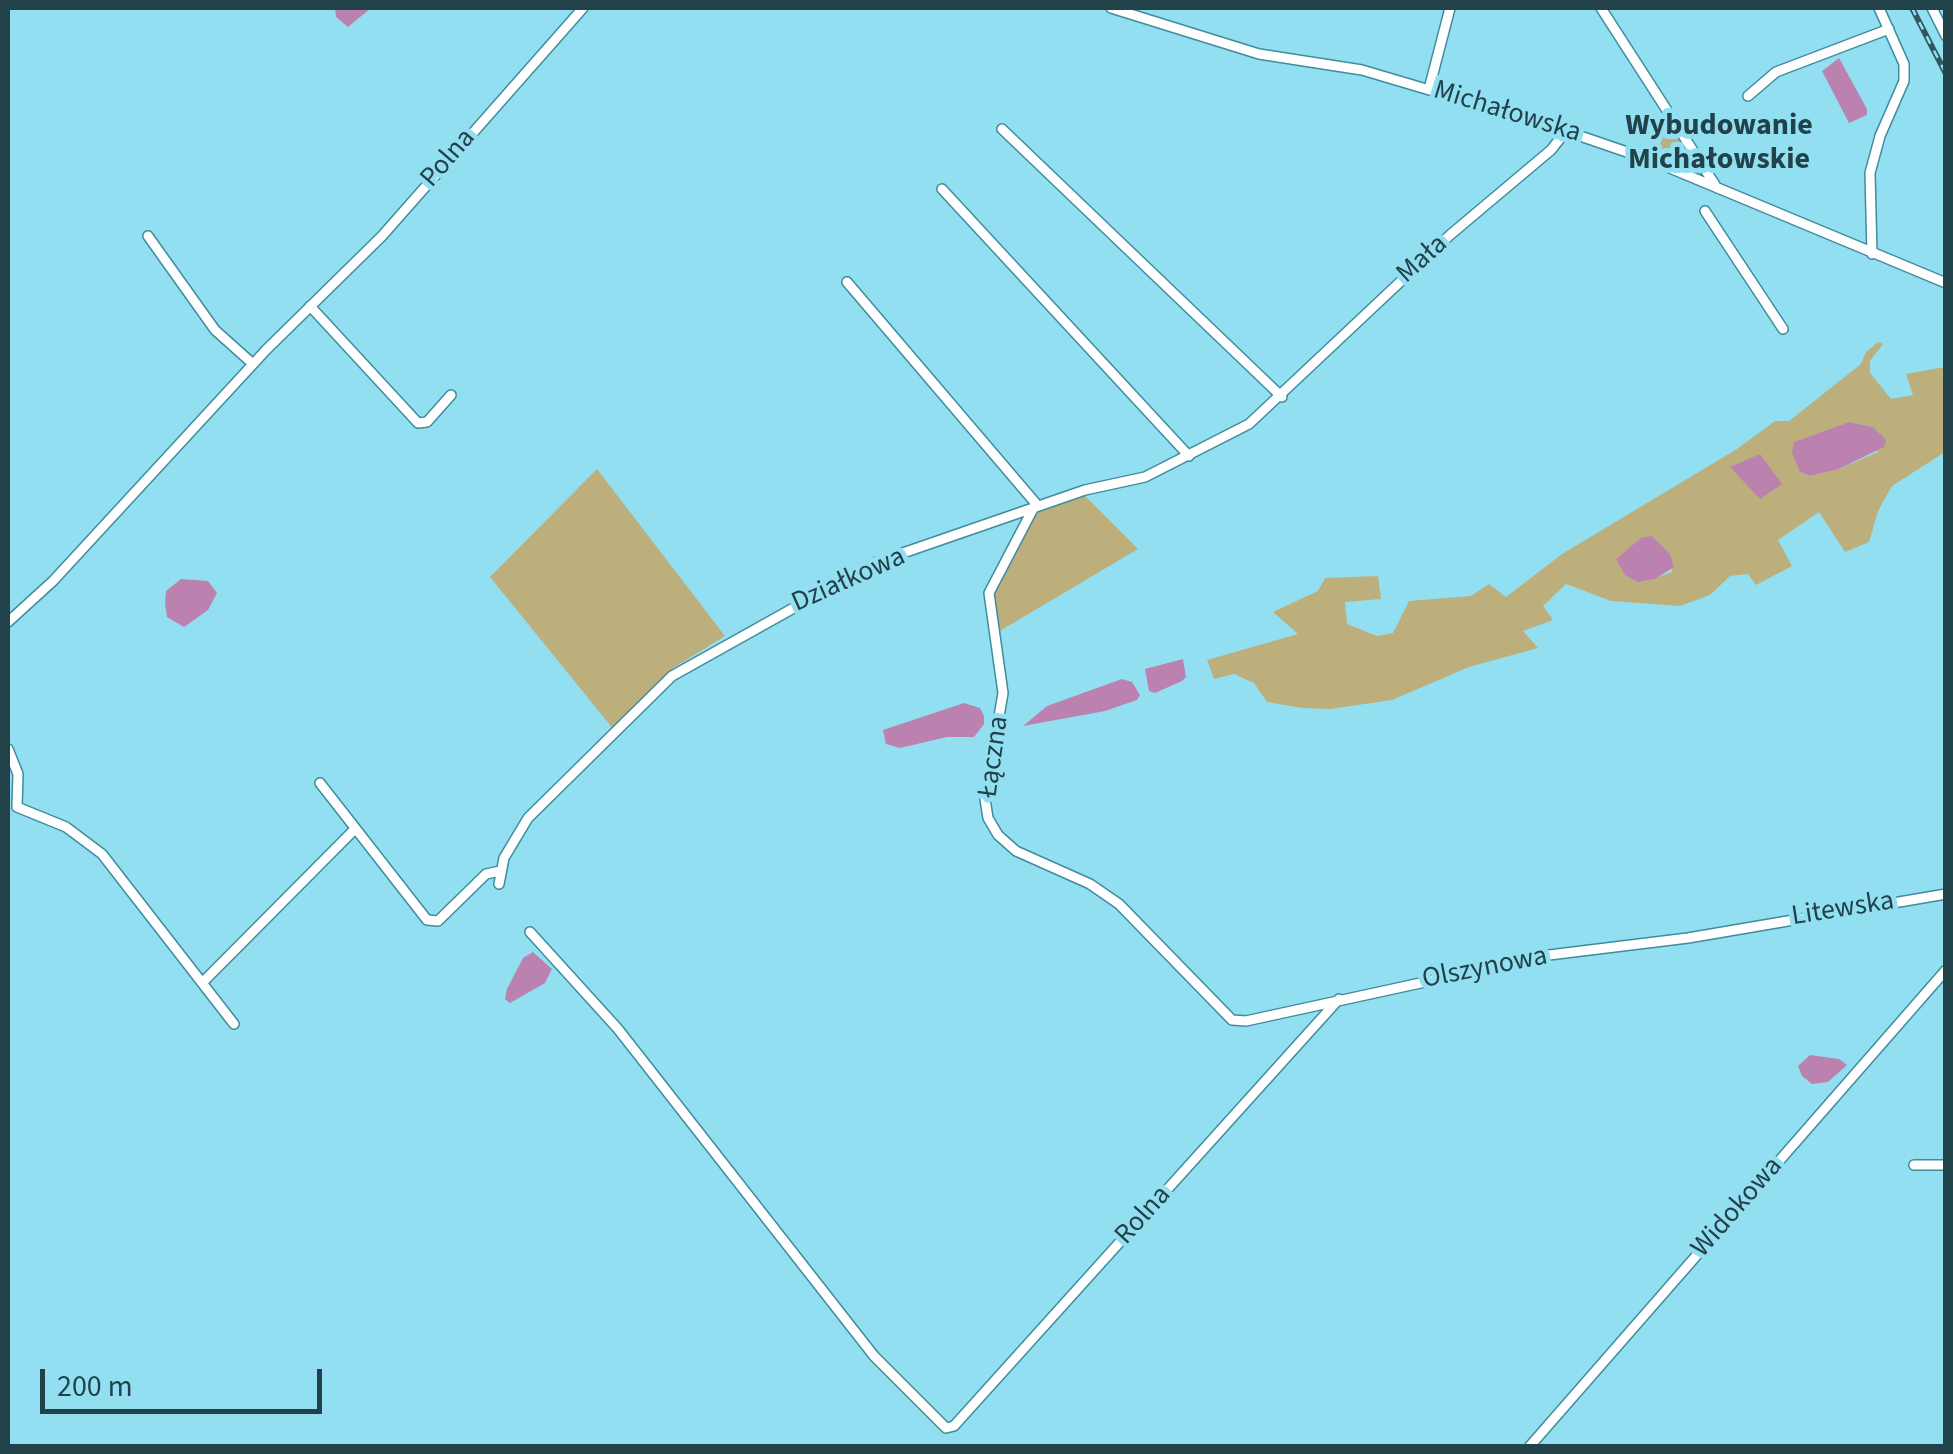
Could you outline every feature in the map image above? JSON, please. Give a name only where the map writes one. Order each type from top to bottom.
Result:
[{"type":"street","name":"Polna","points":[[8,622],[54,582],[253,364],[382,236],[583,8]]},
{"type":"street","name":"Michałowska","points":[[1111,8],[1259,54],[1362,70],[1566,131],[1652,161],[1946,283]]},
{"type":"street","points":[[1430,89],[1450,8]]},
{"type":"street","points":[[1601,8],[1718,191]]},
{"type":"street","points":[[1872,254],[1870,173],[1880,136],[1904,81],[1904,64],[1879,8]]},
{"type":"street","points":[[1932,8],[1946,36]]},
{"type":"street","points":[[1748,96],[1776,72],[1889,28]]},
{"type":"street","points":[[1002,128],[1283,396]]},
{"type":"street","name":"Mała","points":[[1283,396],[1392,288],[1551,150],[1566,131]]},
{"type":"street","points":[[942,188],[1188,456]]},
{"type":"street","points":[[1706,211],[1783,329]]},
{"type":"street","points":[[148,236],[215,330],[253,364]]},
{"type":"street","points":[[847,282],[1036,507]]},
{"type":"street","points":[[310,306],[418,423],[427,422],[451,395]]},
{"type":"street","name":"Działkowa","points":[[500,884],[500,870],[528,818],[672,676],[846,576],[1036,507],[1145,477],[1249,424],[1283,396]]},
{"type":"street","name":"Łączna","points":[[1036,507],[988,593],[1003,693],[985,799],[988,818],[998,835],[1016,851],[1090,884],[1119,904],[1232,1020]]},
{"type":"street","points":[[8,749],[18,774],[17,807],[88,841],[121,876],[234,1024]]},
{"type":"street","points":[[320,784],[427,920],[438,921],[486,874],[500,870]]},
{"type":"street","points":[[202,983],[355,829]]},
{"type":"street","name":"Litewska","points":[[1741,928],[1946,894]]},
{"type":"street","name":"Olszynowa","points":[[1232,1020],[1246,1021],[1549,955],[1741,928]]},
{"type":"street","name":"Rolna","points":[[530,932],[618,1029],[874,1356],[946,1428],[954,1426],[1340,1000]]},
{"type":"street","name":"Widokowa","points":[[1530,1446],[1946,970]]},
{"type":"street","points":[[1914,1165],[1946,1164]]},
{"type":"shaded area","points":[[335,8],[371,8],[348,27],[336,17]]},
{"type":"shaded area","points":[[1839,58],[1867,109],[1867,115],[1849,123],[1822,71]]},
{"type":"shaded area","points":[[1670,120],[1708,180],[1654,159]]},
{"type":"shaded area","points":[[1878,342],[1883,344],[1870,361],[1870,373],[1891,399],[1913,395],[1906,374],[1945,367],[1945,452],[1892,486],[1878,511],[1869,542],[1845,552],[1819,512],[1778,540],[1792,566],[1756,585],[1748,574],[1730,576],[1710,595],[1680,606],[1611,601],[1566,584],[1543,606],[1553,620],[1523,631],[1538,648],[1469,667],[1392,700],[1330,709],[1302,708],[1267,702],[1254,683],[1234,674],[1214,679],[1207,660],[1298,634],[1273,612],[1318,591],[1325,578],[1378,576],[1381,599],[1345,602],[1347,624],[1377,636],[1393,633],[1409,601],[1471,596],[1489,584],[1506,597],[1562,554],[1737,449],[1775,421],[1789,421],[1861,364],[1866,352]],"holes":[[[1849,422],[1873,427],[1878,452],[1839,469],[1810,476],[1800,472],[1795,442]],[[1652,536],[1670,554],[1672,572],[1647,581]]]},
{"type":"shaded area","points":[[1849,422],[1873,427],[1886,440],[1884,447],[1839,469],[1810,476],[1800,472],[1792,453],[1794,442]]},
{"type":"shaded area","points":[[1760,454],[1782,484],[1760,499],[1730,467]]},
{"type":"shaded area","points":[[597,469],[725,636],[673,668],[614,730],[490,577]]},
{"type":"shaded area","points":[[1085,496],[1138,549],[998,632],[992,594],[1037,511]]},
{"type":"shaded area","points":[[1652,536],[1670,554],[1674,567],[1655,579],[1638,582],[1625,575],[1616,559],[1641,538]]},
{"type":"shaded area","points":[[181,579],[208,581],[217,593],[208,610],[184,627],[167,617],[165,604],[166,591]]},
{"type":"shaded area","points":[[1183,659],[1186,677],[1182,681],[1155,693],[1149,691],[1145,669]]},
{"type":"shaded area","points":[[1122,679],[1132,682],[1140,695],[1137,700],[1105,711],[1023,726],[1047,706]]},
{"type":"shaded area","points":[[964,703],[980,708],[984,716],[984,724],[974,737],[947,737],[900,748],[886,744],[883,730]]},
{"type":"shaded area","points":[[533,952],[552,969],[545,983],[510,1003],[505,999],[507,989],[523,958]]},
{"type":"shaded area","points":[[1810,1055],[1839,1059],[1847,1065],[1828,1082],[1812,1084],[1798,1066]]},
{"type":"railway","points":[[1912,8],[1946,74]]},
{"type":"district","name":"Wybudowanie Michałowskie","points":[[1719,144]]}]
